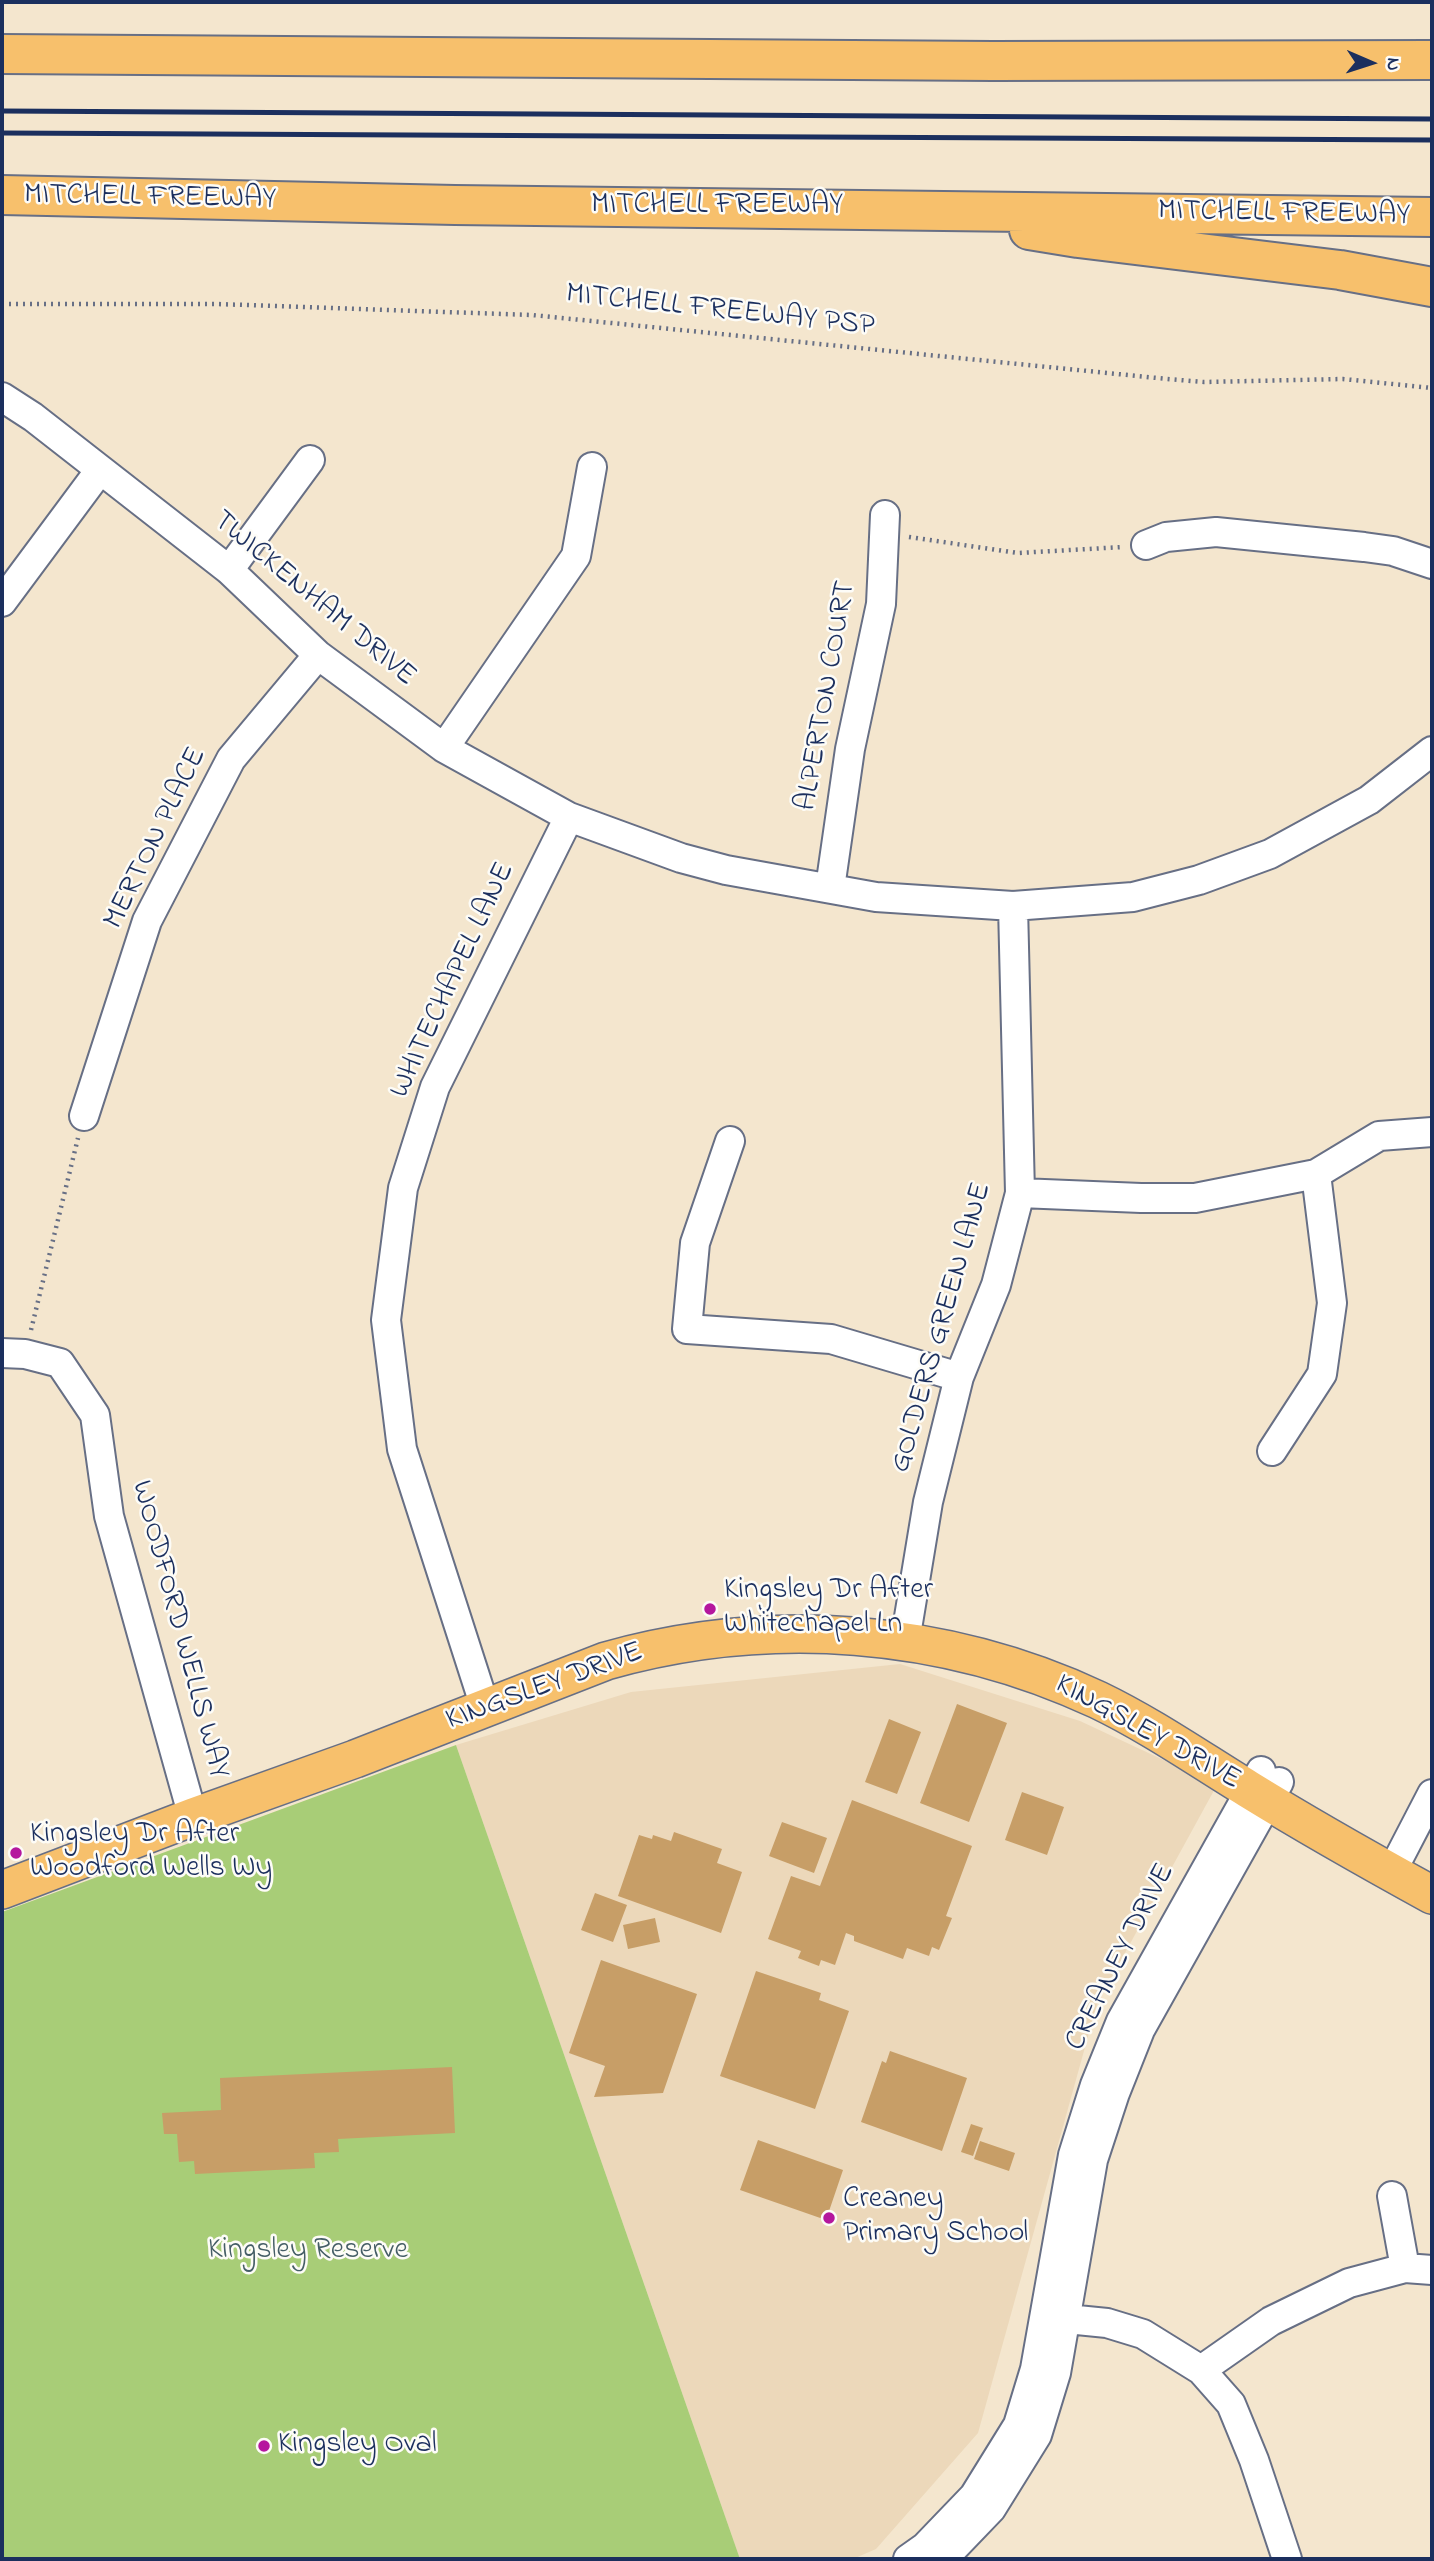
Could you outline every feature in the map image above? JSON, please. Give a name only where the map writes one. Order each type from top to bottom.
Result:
[{"type":"highway","points":[[1331,61],[1432,49]]},
{"type":"highway","points":[[2,54],[993,61],[1432,60]]},
{"type":"highway","name":"MITCHELL FREEWAY","points":[[2,195],[456,205],[1432,217]]},
{"type":"highway","points":[[913,209],[1078,238],[1340,270],[1432,287]]},
{"type":"main road","name":"KINGSLEY DRIVE","points":[[2,1868],[81,1840],[190,1807],[320,1772],[482,1697],[646,1649],[696,1640],[790,1633],[907,1631],[968,1654],[1029,1672],[1099,1700],[1165,1738],[1264,1786],[1408,1866],[1432,1895]]},
{"type":"main road","name":"KINGSLEY DRIVE","points":[[2,1890],[190,1807]]},
{"type":"street","name":"TWICKENHAM DRIVE","points":[[2,397],[33,417],[229,570],[318,655],[444,748],[569,817],[681,858],[726,870],[876,897],[1013,906],[1133,897],[1199,880],[1248,862],[1305,836],[1369,800],[1432,751]]},
{"type":"street","points":[[229,570],[310,460]]},
{"type":"street","points":[[444,748],[576,556],[593,467]]},
{"type":"street","points":[[2,603],[100,470]]},
{"type":"street","name":"ALPERTON COURT","points":[[830,888],[850,749],[881,604],[884,524]]},
{"type":"street","points":[[1146,545],[1166,537],[1216,532],[1393,551],[1432,564]]},
{"type":"street","name":"MERTON PLACE","points":[[83,1116],[148,921],[231,759],[318,655]]},
{"type":"street","name":"WHITECHAPEL LANE","points":[[482,1697],[402,1448],[386,1320],[403,1188],[435,1087],[569,817]]},
{"type":"street","name":"GOLDERS GREEN LANE","points":[[907,1631],[928,1502],[959,1377],[996,1285],[1020,1193],[1013,906]]},
{"type":"street","points":[[1020,1193],[1195,1198],[1316,1174],[1379,1136],[1432,1132]]},
{"type":"street","points":[[730,1141],[695,1243],[687,1329],[831,1339],[959,1377]]},
{"type":"street","points":[[1272,1451],[1322,1374],[1332,1303],[1316,1174]]},
{"type":"street","name":"WOODFORD WELLS WAY","points":[[13,1353],[60,1363],[94,1415],[109,1516],[190,1807]]},
{"type":"street","name":"CREANEY DRIVE","points":[[927,2556],[990,2509],[1037,2435],[1056,2374],[1055,2318],[1093,2160],[1115,2093],[1140,2030],[1264,1786]]},
{"type":"street","points":[[1408,1866],[1432,1794]]},
{"type":"street","points":[[1201,2370],[1282,2316],[1349,2283],[1418,2269],[1392,2196]]},
{"type":"street","points":[[1055,2318],[1107,2323],[1143,2334],[1201,2370],[1231,2404],[1254,2460],[1287,2559]]},
{"type":"path","name":"MITCHELL FREEWAY PSP","points":[[2,304],[216,304],[532,315],[1167,379],[1204,382],[1343,379],[1432,388]]},
{"type":"path","points":[[884,524],[1018,553],[1146,545]]},
{"type":"path","points":[[13,1353],[83,1116]]},
{"type":"shaded area","name":"Creaney Primary School","points":[[900,1664],[1080,1721],[1217,1785],[1097,2004],[978,2433],[876,2549],[853,2559],[740,2559],[456,1745],[631,1692]]},
{"type":"green space","name":"Kingsley Reserve","points":[[456,1745],[740,2559],[2,2559],[2,1912]]},
{"type":"building","points":[[957,1704],[1007,1723],[969,1822],[920,1803]]},
{"type":"building","points":[[889,1719],[921,1732],[897,1794],[865,1782]]},
{"type":"building","points":[[1022,1792],[1064,1807],[1047,1855],[1005,1840]]},
{"type":"building","points":[[852,1800],[972,1846],[946,1916],[952,1918],[939,1950],[932,1947],[929,1956],[907,1948],[903,1959],[854,1941],[854,1936],[846,1933],[835,1965],[821,1960],[819,1966],[798,1958],[801,1951],[768,1939],[791,1876],[820,1886]]},
{"type":"building","points":[[782,1822],[827,1838],[814,1873],[769,1856]]},
{"type":"building","points":[[674,1832],[722,1849],[717,1863],[742,1872],[721,1933],[618,1896],[639,1835],[652,1839],[653,1835],[671,1841]]},
{"type":"building","points":[[595,1893],[627,1905],[613,1942],[581,1930]]},
{"type":"building","points":[[655,1918],[660,1942],[628,1949],[623,1925]]},
{"type":"building","points":[[601,1960],[697,1994],[663,2093],[594,2097],[605,2066],[569,2053]]},
{"type":"building","points":[[756,1971],[821,1993],[819,2000],[849,2011],[815,2109],[720,2076]]},
{"type":"building","points":[[890,2051],[967,2078],[942,2151],[861,2122],[882,2061],[886,2063]]},
{"type":"building","points":[[452,2067],[455,2133],[338,2139],[339,2152],[314,2153],[315,2168],[195,2174],[194,2161],[179,2162],[177,2134],[164,2134],[162,2113],[221,2110],[220,2078]]},
{"type":"building","points":[[971,2124],[983,2128],[973,2156],[961,2152]]},
{"type":"building","points":[[758,2140],[843,2170],[826,2220],[740,2190]]},
{"type":"building","points":[[980,2141],[1015,2153],[1009,2171],[974,2159]]},
{"type":"railway","points":[[2,111],[1432,119]]},
{"type":"railway","points":[[2,133],[1432,140]]},
{"type":"place","name":"Kingsley Dr After Whitechapel Ln","points":[[710,1609]]},
{"type":"place","name":"Kingsley Dr After Woodford Wells Wy","points":[[16,1853]]},
{"type":"place","name":"Creaney Primary School","points":[[829,2218]]},
{"type":"place","name":"Kingsley Oval","points":[[264,2446]]}]
